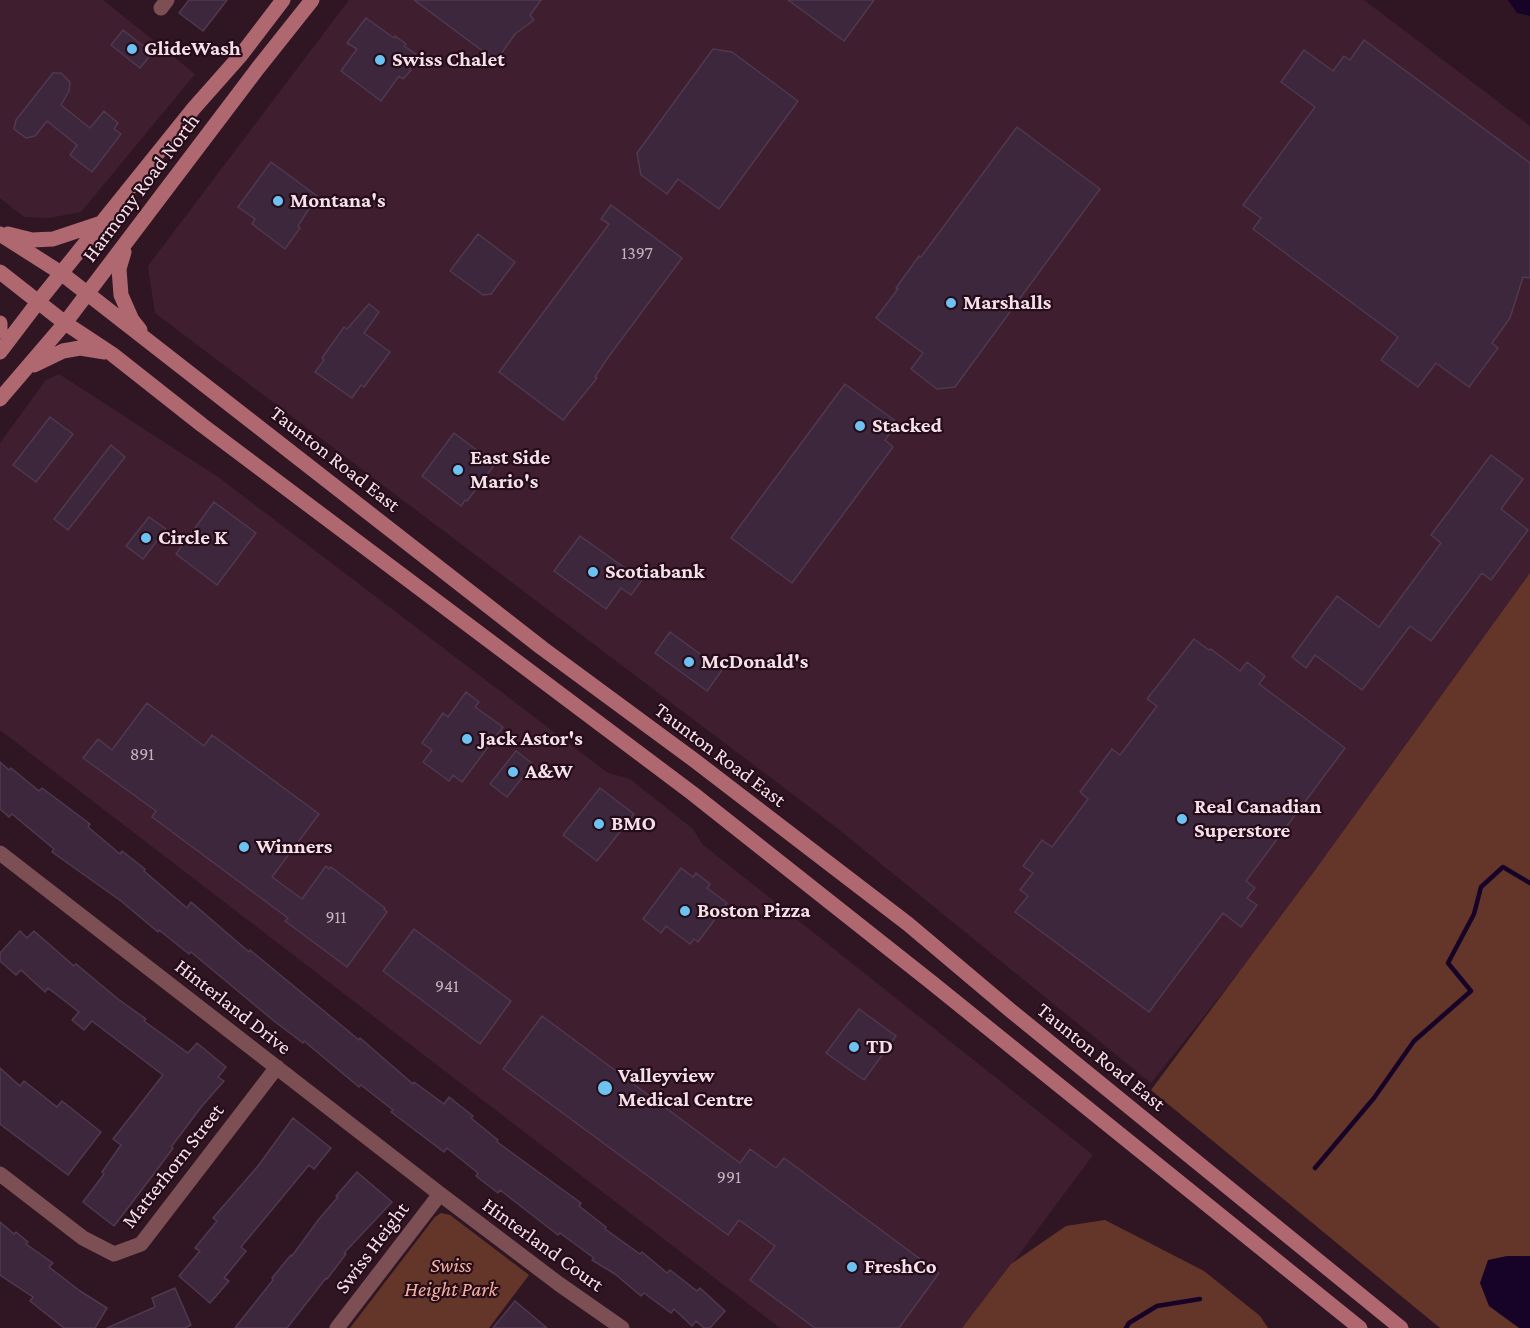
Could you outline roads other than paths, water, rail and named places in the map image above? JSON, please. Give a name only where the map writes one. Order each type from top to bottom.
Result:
[{"type":"main road","name":"Harmony Road North","points":[[0,352],[61,273],[194,108],[241,55],[283,0]]},
{"type":"main road","name":"Harmony Road North","points":[[0,399],[65,323],[312,0]]},
{"type":"main road","points":[[241,55],[258,68]]},
{"type":"main road","points":[[0,232],[32,240],[53,239],[76,233],[104,221]]},
{"type":"main road","name":"Taunton Road East","points":[[0,232],[61,273],[542,648],[685,753],[908,924],[1010,1010],[1401,1328]]},
{"type":"main road","points":[[129,238],[119,268],[121,295],[132,320],[149,342]]},
{"type":"main road","points":[[0,272],[65,323],[112,354],[202,425],[692,793],[1360,1328]]},
{"type":"main road","points":[[0,323],[0,331]]},
{"type":"main road","points":[[21,373],[44,358],[63,351],[80,348],[112,354]]},
{"type":"street","name":"Hinterland Drive","points":[[0,853],[440,1194]]},
{"type":"street","name":"Matterhorn Street","points":[[0,1174],[83,1238],[114,1254],[141,1244],[277,1067]]},
{"type":"street","name":"Swiss Height","points":[[337,1328],[440,1194]]},
{"type":"street","name":"Hinterland Court","points":[[440,1194],[559,1284],[622,1328]]},
{"type":"waterway","points":[[1315,1168],[1374,1098],[1414,1041],[1471,991],[1448,963],[1474,914],[1481,887],[1503,867],[1530,883]]},
{"type":"waterway","points":[[1126,1328],[1129,1323],[1157,1306],[1200,1299]]},
{"type":"place","name":"GlideWash","points":[[132,49]]},
{"type":"place","name":"Swiss Chalet","points":[[380,60]]},
{"type":"place","name":"Montana's","points":[[278,201]]},
{"type":"place","name":"Marshalls","points":[[951,303]]},
{"type":"place","name":"Stacked","points":[[860,426]]},
{"type":"place","name":"East Side Mario's","points":[[458,470]]},
{"type":"place","name":"Circle K","points":[[146,538]]},
{"type":"place","name":"Scotiabank","points":[[593,572]]},
{"type":"place","name":"McDonald's","points":[[689,662]]},
{"type":"place","name":"Jack Astor's","points":[[467,739]]},
{"type":"place","name":"A&W","points":[[513,772]]},
{"type":"place","name":"Real Canadian Superstore","points":[[1182,819]]},
{"type":"place","name":"BMO","points":[[599,824]]},
{"type":"place","name":"Winners","points":[[244,847]]},
{"type":"place","name":"Boston Pizza","points":[[685,911]]},
{"type":"place","name":"TD","points":[[854,1047]]},
{"type":"place","name":"Valleyview Medical Centre","points":[[605,1088]]},
{"type":"place","name":"FreshCo","points":[[852,1267]]},
{"type":"park label","name":"Swiss Height Park","points":[[451,1278]]}]
